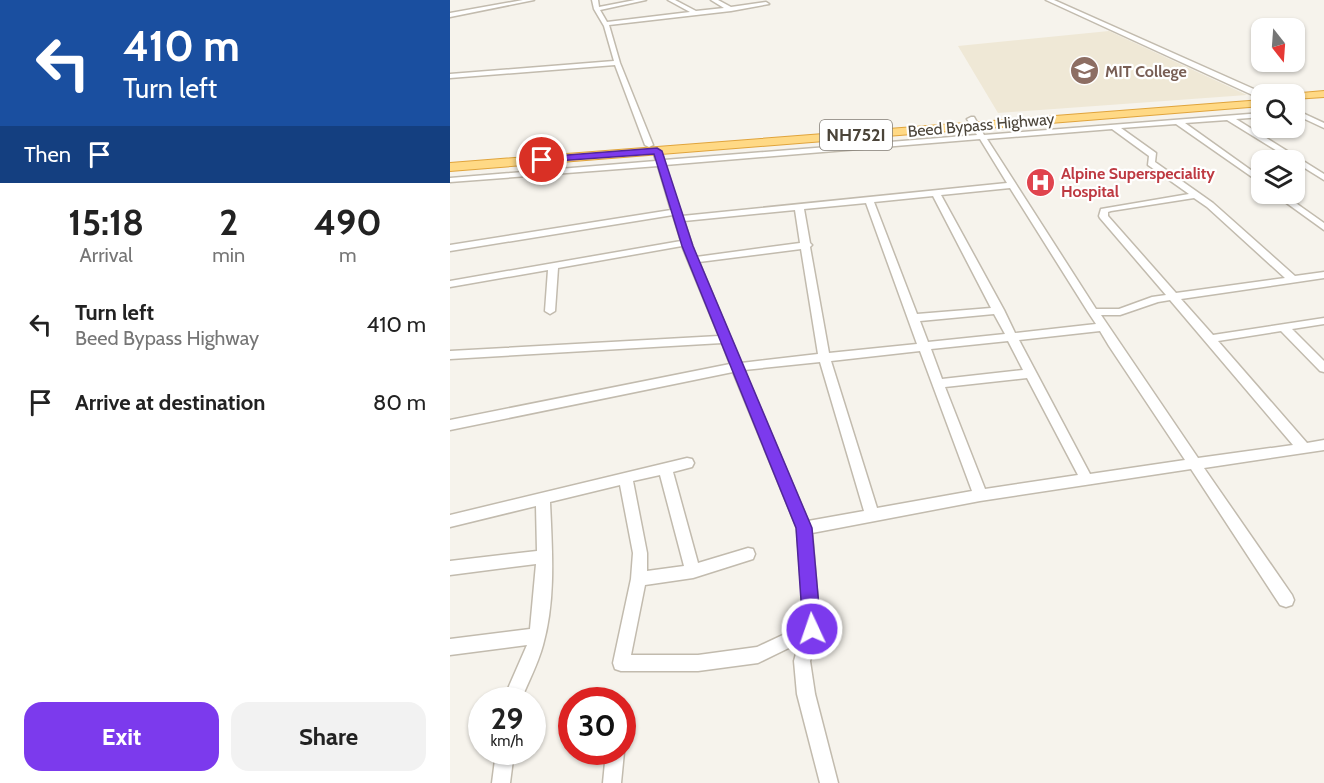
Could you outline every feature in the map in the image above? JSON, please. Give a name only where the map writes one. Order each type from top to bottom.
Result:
[{"type":"highway","points":[[1305,97],[1324,96]]},
{"type":"highway","name":"Beed Bypass Highway","points":[[450,167],[656,153],[973,122],[1251,100]]},
{"type":"highway","name":"Beed Bypass Highway","points":[[450,161],[656,153]]},
{"type":"street","points":[[450,15],[529,0]]},
{"type":"street","points":[[595,0],[597,9],[606,24],[617,63],[656,153],[686,243],[804,528],[812,629],[802,661],[806,694],[829,783]]},
{"type":"street","points":[[597,9],[642,0]]},
{"type":"street","points":[[671,0],[696,13]]},
{"type":"street","points":[[714,0],[731,9]]},
{"type":"street","points":[[606,24],[766,4],[757,0]]},
{"type":"street","points":[[1049,0],[1251,94]]},
{"type":"street","points":[[630,2],[638,8]]},
{"type":"street","points":[[646,13],[654,18]]},
{"type":"street","points":[[450,76],[617,63]]},
{"type":"street","points":[[450,180],[656,153],[982,137],[1251,116]]},
{"type":"street","points":[[1305,116],[1324,126]]},
{"type":"street","points":[[1229,118],[1324,178]]},
{"type":"street","points":[[1177,121],[1251,174]]},
{"type":"street","points":[[973,122],[1093,312],[1286,600]]},
{"type":"street","points":[[1113,126],[1153,155],[1150,163],[1196,195],[1292,279]]},
{"type":"street","points":[[450,248],[678,216],[799,207],[1012,185]]},
{"type":"street","points":[[936,194],[1087,480]]},
{"type":"street","points":[[1196,195],[1104,211],[1103,216],[1303,447]]},
{"type":"street","points":[[869,200],[980,495]]},
{"type":"street","points":[[1292,204],[1324,227]]},
{"type":"street","points":[[799,207],[824,357],[872,515]]},
{"type":"street","points":[[450,284],[686,243]]},
{"type":"street","points":[[693,260],[807,245]]},
{"type":"street","points":[[550,311],[553,266]]},
{"type":"street","points":[[1093,312],[1120,312],[1156,299],[1324,274]]},
{"type":"street","points":[[913,318],[999,310]]},
{"type":"street","points":[[1210,339],[1324,321]]},
{"type":"street","points":[[450,425],[737,367],[1103,327]]},
{"type":"street","points":[[1283,327],[1324,368]]},
{"type":"street","points":[[450,355],[725,339]]},
{"type":"street","points":[[938,384],[1032,374]]},
{"type":"street","points":[[804,528],[980,495],[1324,445]]},
{"type":"street","points":[[450,521],[687,463]]},
{"type":"street","points":[[665,468],[693,571]]},
{"type":"street","points":[[626,478],[640,553],[639,579],[621,663],[698,663],[758,655],[812,629]]},
{"type":"street","points":[[517,687],[536,636],[544,556],[543,498]]},
{"type":"street","points":[[639,579],[693,571],[748,554]]},
{"type":"street","points":[[450,568],[544,556]]},
{"type":"street","points":[[450,648],[536,636]]},
{"type":"street","points":[[501,783],[503,765]]},
{"type":"street","points":[[612,783],[614,765]]},
{"type":"shaded area","name":"MIT College","points":[[1109,31],[1247,95],[998,113],[958,46]]},
{"type":"place","name":"MIT College","points":[[1084,71]]},
{"type":"place","name":"Alpine Superspeciality Hospital","points":[[1040,182]]},
{"type":"route","points":[[542,160],[657,151],[687,246],[804,528],[812,629]]}]
